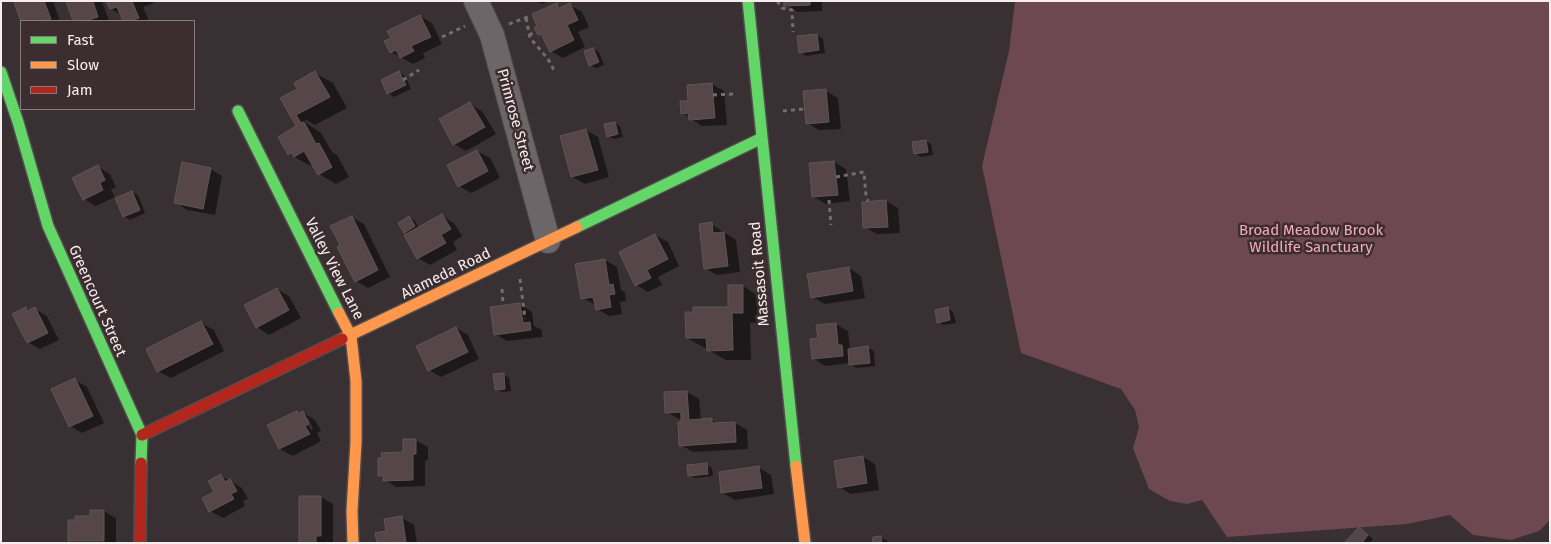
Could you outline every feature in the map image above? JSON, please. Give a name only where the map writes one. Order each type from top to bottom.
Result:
[{"type":"street","name":"Primrose Street","points":[[476,1],[492,35],[548,241]]},
{"type":"street","name":"Massasoit Road","points":[[748,1],[786,388],[805,543]]},
{"type":"street","name":"Greencourt Street","points":[[1,72],[18,122],[48,226],[88,320],[142,435],[140,543]]},
{"type":"street","name":"Valley View Lane","points":[[238,111],[351,336],[356,381],[356,442],[352,511],[354,543]]},
{"type":"street","name":"Alameda Road","points":[[142,435],[762,138]]},
{"type":"path","points":[[776,1],[782,8],[792,10],[793,32]]},
{"type":"path","points":[[526,18],[529,35],[552,64],[555,72]]},
{"type":"path","points":[[442,37],[462,28]]},
{"type":"path","points":[[529,35],[536,32]]},
{"type":"path","points":[[404,80],[419,70]]},
{"type":"path","points":[[836,177],[864,172],[868,201]]},
{"type":"path","points":[[829,200],[831,225]]},
{"type":"path","points":[[517,256],[524,319]]},
{"type":"green space","name":"Broad Meadow Brook Wildlife Sanctuary","points":[[1015,1],[1550,1],[1550,520],[1539,531],[1511,540],[1473,535],[1450,515],[1407,524],[1227,537],[1202,500],[1187,504],[1170,501],[1149,489],[1133,448],[1139,427],[1135,410],[1121,389],[1021,353],[982,166],[1009,51]]},
{"type":"building","points":[[44,1],[51,19],[20,20],[14,2]]},
{"type":"building","points":[[66,1],[93,1],[98,17],[88,20],[73,20]]},
{"type":"building","points":[[106,1],[132,1],[139,18],[123,20],[117,7],[110,9]]},
{"type":"building","points":[[784,1],[810,1],[810,5],[784,6]]},
{"type":"building","points":[[557,3],[559,8],[570,3],[578,20],[567,25],[574,40],[550,52],[541,34],[538,35],[534,28],[537,26],[532,14]]},
{"type":"building","points":[[420,15],[431,37],[411,46],[414,51],[400,58],[396,50],[390,53],[384,41],[391,38],[387,31]]},
{"type":"building","points":[[817,34],[819,50],[799,53],[797,36]]},
{"type":"building","points":[[593,48],[599,62],[589,66],[584,51]]},
{"type":"building","points":[[315,71],[330,97],[296,115],[301,123],[304,122],[316,144],[319,143],[332,167],[318,175],[304,151],[294,157],[291,153],[288,155],[278,137],[296,126],[280,98],[297,89],[294,83]]},
{"type":"building","points":[[399,71],[406,85],[387,94],[381,80]]},
{"type":"building","points":[[712,83],[715,118],[689,120],[688,113],[681,114],[680,101],[688,101],[687,85]]},
{"type":"building","points":[[826,89],[829,122],[806,124],[803,91]]},
{"type":"building","points":[[470,102],[485,127],[453,145],[439,119]]},
{"type":"building","points":[[615,122],[618,134],[607,137],[604,124]]},
{"type":"building","points":[[586,129],[598,170],[571,177],[560,136]]},
{"type":"building","points":[[926,140],[928,152],[914,154],[912,142]]},
{"type":"building","points":[[477,150],[488,171],[458,187],[447,165]]},
{"type":"building","points":[[834,161],[838,195],[812,197],[809,163]]},
{"type":"building","points":[[182,162],[211,168],[203,209],[174,203]]},
{"type":"building","points":[[98,165],[105,180],[100,183],[103,190],[83,200],[72,178]]},
{"type":"building","points":[[132,191],[140,210],[123,217],[115,198]]},
{"type":"building","points":[[886,200],[888,227],[863,228],[862,202]]},
{"type":"building","points":[[442,214],[451,229],[441,235],[446,243],[417,259],[404,235]]},
{"type":"building","points":[[352,216],[378,270],[355,282],[337,247],[340,245],[330,226]]},
{"type":"building","points":[[409,216],[415,226],[404,233],[398,223]]},
{"type":"building","points":[[712,222],[713,233],[724,232],[728,266],[704,269],[699,224]]},
{"type":"building","points":[[655,234],[668,259],[647,270],[651,278],[635,286],[619,252]]},
{"type":"building","points":[[605,259],[609,285],[613,284],[615,294],[609,295],[611,307],[596,310],[593,297],[581,299],[575,264]]},
{"type":"building","points":[[849,267],[853,291],[811,298],[807,274]]},
{"type":"building","points":[[728,285],[743,285],[743,313],[732,313],[733,350],[707,351],[706,338],[686,338],[685,312],[693,312],[693,307],[728,307]]},
{"type":"building","points":[[277,288],[289,310],[256,328],[244,305]]},
{"type":"building","points":[[520,303],[523,323],[530,322],[531,330],[494,335],[490,307]]},
{"type":"building","points":[[26,307],[27,311],[35,307],[48,333],[27,343],[12,314]]},
{"type":"building","points":[[948,307],[950,320],[937,323],[935,310]]},
{"type":"building","points":[[201,321],[213,344],[157,372],[146,349]]},
{"type":"building","points":[[836,323],[838,345],[842,345],[843,356],[812,359],[810,339],[818,338],[816,325]]},
{"type":"building","points":[[456,327],[468,352],[428,371],[416,346]]},
{"type":"building","points":[[868,346],[870,363],[849,365],[848,349]]},
{"type":"building","points":[[504,373],[505,389],[495,390],[493,374]]},
{"type":"building","points":[[75,378],[93,416],[69,427],[51,389]]},
{"type":"building","points":[[687,391],[689,420],[712,418],[712,423],[735,422],[736,442],[679,446],[678,422],[681,422],[681,412],[665,413],[664,392]]},
{"type":"building","points":[[297,411],[298,414],[303,411],[309,424],[305,426],[310,434],[279,449],[267,425]]},
{"type":"building","points":[[403,439],[416,439],[416,454],[413,454],[413,480],[383,481],[383,476],[378,476],[378,458],[382,458],[381,453],[403,452]]},
{"type":"building","points":[[863,456],[867,483],[838,488],[834,461]]},
{"type":"building","points":[[707,463],[708,474],[688,476],[687,465]]},
{"type":"building","points":[[759,466],[762,488],[721,493],[719,472]]},
{"type":"building","points":[[221,474],[225,482],[230,479],[237,491],[231,494],[234,499],[209,512],[202,498],[214,492],[208,481]]},
{"type":"building","points":[[299,496],[321,496],[321,536],[316,536],[316,543],[299,543]]},
{"type":"building","points":[[90,510],[104,510],[104,541],[68,541],[68,520],[75,520],[75,516],[90,516]]},
{"type":"building","points":[[402,516],[406,542],[377,543],[375,533],[386,531],[384,519]]},
{"type":"building","points":[[1359,527],[1368,535],[1362,543],[1344,543]]},
{"type":"building","points":[[881,536],[882,543],[872,543],[873,537]]},
{"type":"traffic: fast","points":[[748,1],[796,466]]},
{"type":"traffic: fast","points":[[1,72],[18,122],[48,226],[142,435],[141,463]]},
{"type":"traffic: fast","points":[[238,111],[339,313]]},
{"type":"traffic: fast","points":[[577,227],[762,138]]},
{"type":"traffic: slow","points":[[342,339],[577,227]]},
{"type":"traffic: slow","points":[[339,313],[351,336],[356,381],[356,442],[352,511],[353,543]]},
{"type":"traffic: slow","points":[[796,466],[805,543]]},
{"type":"traffic: jam","points":[[142,435],[342,339]]},
{"type":"traffic: jam","points":[[140,543],[141,463]]}]
